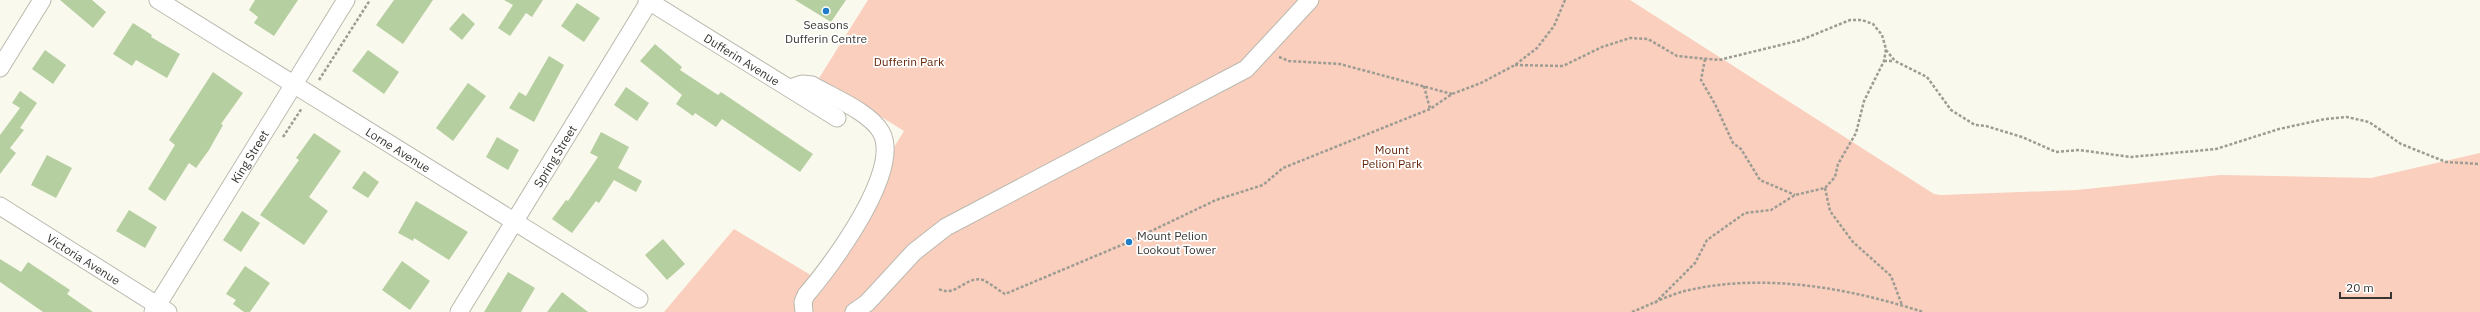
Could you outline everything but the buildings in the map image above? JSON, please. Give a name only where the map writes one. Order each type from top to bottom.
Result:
[{"type":"street","points":[[0,68],[42,0]]},
{"type":"street","name":"Lorne Avenue","points":[[158,0],[294,83],[514,223],[639,299]]},
{"type":"street","name":"King Street","points":[[159,310],[294,83],[346,0]]},
{"type":"street","name":"Dufferin Avenue","points":[[648,0],[837,118]]},
{"type":"street","name":"Spring Street","points":[[459,312],[648,0]]},
{"type":"street","points":[[854,312],[867,303],[914,252],[946,227],[1246,69],[1310,0]]},
{"type":"street","points":[[790,88],[802,84],[812,85],[871,119],[882,133],[885,144],[878,181],[841,251],[802,302],[804,312]]},
{"type":"street","name":"Victoria Avenue","points":[[0,206],[159,310]]},
{"type":"path","points":[[939,289],[945,292],[952,292],[972,281],[983,280],[1005,294],[1124,244],[1216,200],[1263,185],[1283,168],[1430,109],[1452,94],[1481,83],[1515,65],[1537,48],[1554,26],[1565,0]]},
{"type":"path","points":[[1515,65],[1563,66],[1602,47],[1630,38],[1648,39],[1677,56],[1719,60],[1801,40],[1850,20],[1862,20],[1873,24],[1882,35],[1886,49],[1895,60],[1927,78],[1951,110],[1975,124],[2015,135],[2056,152],[2079,150],[2131,157],[2216,149],[2279,130],[2325,119],[2347,117],[2369,122],[2401,144],[2446,162],[2480,164]]},
{"type":"path","points":[[1655,303],[1695,263],[1707,240],[1745,212],[1771,210],[1795,195],[1825,188],[1835,177],[1838,164],[1856,133],[1864,101],[1884,61],[1886,49]]},
{"type":"path","points":[[1263,51],[1289,61],[1340,64],[1452,94]]},
{"type":"path","points":[[1704,59],[1701,80],[1715,104],[1733,143],[1741,150],[1760,180],[1795,195]]},
{"type":"path","points":[[1884,61],[1895,60]]},
{"type":"path","points":[[1424,86],[1430,109]]},
{"type":"path","points":[[1825,188],[1830,211],[1853,242],[1891,276],[1902,305]]},
{"type":"path","points":[[1632,312],[1688,290],[1732,285],[1777,284],[1822,288],[1902,305],[1923,312]]},
{"type":"path","points":[[1644,308],[1646,312]]},
{"type":"green space","name":"Mount Pelion Park","points":[[868,0],[1630,0],[1934,194],[1941,195],[2077,190],[2220,175],[2371,178],[2480,153],[2480,312],[664,312],[734,229],[814,277],[904,131],[819,78]]},
{"type":"place","name":"Seasons Dufferin Centre","points":[[826,11]]},
{"type":"place","name":"Mount Pelion Lookout Tower","points":[[1129,242]]},
{"type":"park label","name":"Dufferin Park","points":[[909,61]]}]
